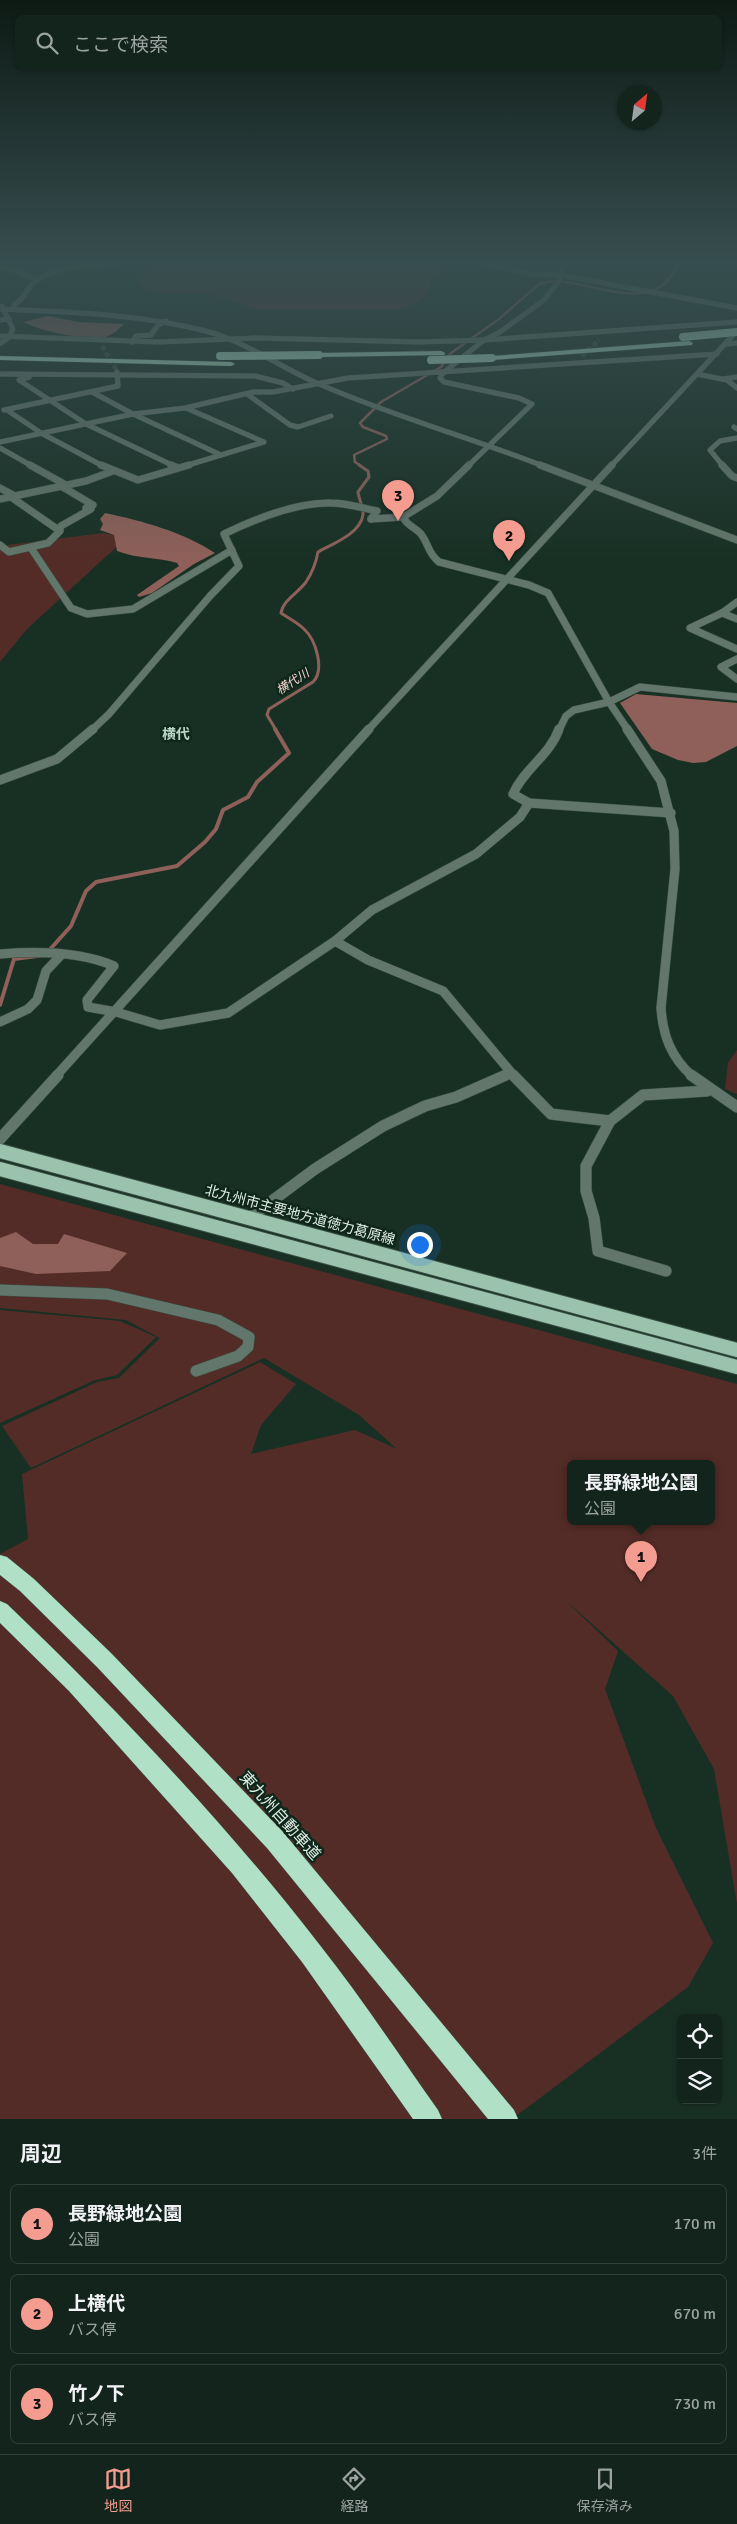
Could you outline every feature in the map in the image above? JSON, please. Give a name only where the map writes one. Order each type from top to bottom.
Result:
[{"type":"highway","points":[[150,362],[231,364],[364,362]]},
{"type":"highway","name":"東九州自動車道","points":[[0,1563],[27,1586],[104,1660],[275,1840],[505,2119]]},
{"type":"highway","points":[[0,1610],[77,1684],[240,1865],[311,1953],[429,2119]]},
{"type":"main road","name":"北九州市主要地方道徳力葛原線","points":[[0,1151],[737,1350]]},
{"type":"main road","points":[[0,1169],[737,1367]]},
{"type":"street","points":[[274,362],[318,384],[394,414],[489,445],[737,540]]},
{"type":"street","points":[[0,780],[57,759],[84,738],[109,714],[210,596],[239,566],[224,534],[226,532],[311,505],[338,503],[377,511],[371,519],[403,517],[437,496],[532,404],[519,398],[444,382],[440,378],[443,373],[457,362]]},
{"type":"street","points":[[0,442],[133,414],[185,408],[247,394],[293,389],[348,378],[603,362]]},
{"type":"street","points":[[0,1139],[592,483],[709,362]]},
{"type":"street","points":[[0,374],[255,376],[283,383],[293,389]]},
{"type":"street","points":[[3,410],[118,386],[118,374]]},
{"type":"street","points":[[697,374],[723,379],[737,377]]},
{"type":"street","points":[[35,375],[19,380],[86,424],[176,467]]},
{"type":"street","points":[[723,379],[737,388]]},
{"type":"street","points":[[92,392],[133,414],[221,455]]},
{"type":"street","points":[[247,394],[290,425],[298,427],[332,416]]},
{"type":"street","points":[[3,410],[41,433],[113,471],[138,480],[264,442],[185,408]]},
{"type":"street","points":[[737,438],[720,441],[710,450],[732,476],[737,478]]},
{"type":"street","points":[[0,448],[93,506],[83,510]]},
{"type":"street","points":[[0,500],[63,486],[113,471]]},
{"type":"street","points":[[0,488],[60,531]]},
{"type":"street","points":[[0,554],[49,544],[60,531],[61,526],[91,508]]},
{"type":"street","points":[[403,517],[405,523],[422,535],[429,556],[439,562],[528,585],[548,594],[609,702],[661,781],[671,812],[674,831],[675,869],[661,1008],[665,1037],[669,1048],[707,1091],[737,1107]]},
{"type":"street","points":[[0,545],[9,552]]},
{"type":"street","points":[[31,548],[71,608],[87,614],[133,608],[232,550]]},
{"type":"street","points":[[737,602],[722,613],[690,628],[737,649]]},
{"type":"street","points":[[722,613],[737,619]]},
{"type":"street","points":[[737,660],[721,667],[737,679]]},
{"type":"street","points":[[671,812],[529,803],[513,794],[517,782],[551,746],[560,731],[561,722],[565,716],[582,706],[609,702],[628,689],[640,687],[737,697]]},
{"type":"street","points":[[0,954],[62,954],[106,962],[114,966],[87,1000],[88,1007],[116,1012],[160,1025],[228,1013],[334,941],[372,910],[476,854],[520,817],[529,803]]},
{"type":"street","points":[[334,941],[368,960],[443,991],[511,1072],[551,1114],[610,1121]]},
{"type":"street","points":[[0,1022],[28,1009],[37,1000],[46,971],[62,954]]},
{"type":"street","points":[[249,1218],[315,1169],[383,1126],[425,1106],[456,1097],[511,1072]]},
{"type":"street","points":[[666,1271],[598,1251],[594,1218],[586,1191],[586,1166],[610,1121],[643,1095],[707,1091]]},
{"type":"street","points":[[0,1290],[107,1294],[218,1320],[249,1337],[248,1347],[238,1356],[196,1371]]},
{"type":"shaded area","points":[[105,513],[176,533],[215,553],[194,564],[152,593],[139,597],[137,595],[179,566],[177,563],[170,561],[117,551],[114,535],[100,530],[103,524],[100,519]]},
{"type":"shaded area","points":[[103,533],[124,540],[27,629],[0,662],[0,546]]},
{"type":"shaded area","points":[[636,694],[737,703],[737,746],[706,762],[693,763],[678,760],[652,749],[620,703]]},
{"type":"shaded area","points":[[737,1050],[737,1094],[725,1089],[728,1063]]},
{"type":"shaded area","points":[[0,1184],[737,1384],[737,1904],[714,1769],[673,1696],[563,1598],[618,1651],[605,1689],[656,1828],[713,1943],[688,1987],[512,2119],[0,2119],[0,1554],[28,1539],[22,1474],[260,1362],[296,1384],[261,1425],[251,1454],[355,1430],[397,1449],[359,1415],[264,1358],[31,1468],[2,1426],[97,1382],[119,1378],[160,1338],[126,1320],[0,1308]]},
{"type":"shaded area","points":[[16,1232],[33,1244],[58,1244],[64,1234],[127,1253],[110,1271],[36,1274],[0,1266],[0,1238]]},
{"type":"shaded area","points":[[0,1310],[120,1321],[156,1337],[117,1375],[95,1380],[0,1423]]},
{"type":"waterway","name":"横代川","points":[[361,466],[355,462],[354,455],[387,439],[386,436],[363,427],[360,423],[381,402],[441,367],[445,362]]},
{"type":"waterway","name":"横代川","points":[[276,730],[267,715],[269,709],[313,682],[317,677],[319,663],[315,647],[308,634],[281,613],[282,608],[306,582],[314,568],[318,552],[345,538],[361,522],[363,512],[358,492],[369,477],[368,471],[359,465]]},
{"type":"waterway","name":"横代川","points":[[0,1005],[14,959],[45,955],[71,926],[86,891],[96,882],[177,866],[205,842],[216,829],[223,810],[248,797],[257,782],[289,753],[275,729]]},
{"type":"tunnel","points":[[112,362],[117,371]]},
{"type":"place","name":"竹ノ下","points":[[398,521]]},
{"type":"place","name":"上横代","points":[[509,561]]},
{"type":"place","name":"長野緑地公園","points":[[641,1582]]},
{"type":"district","name":"横代","points":[[176,734]]}]
